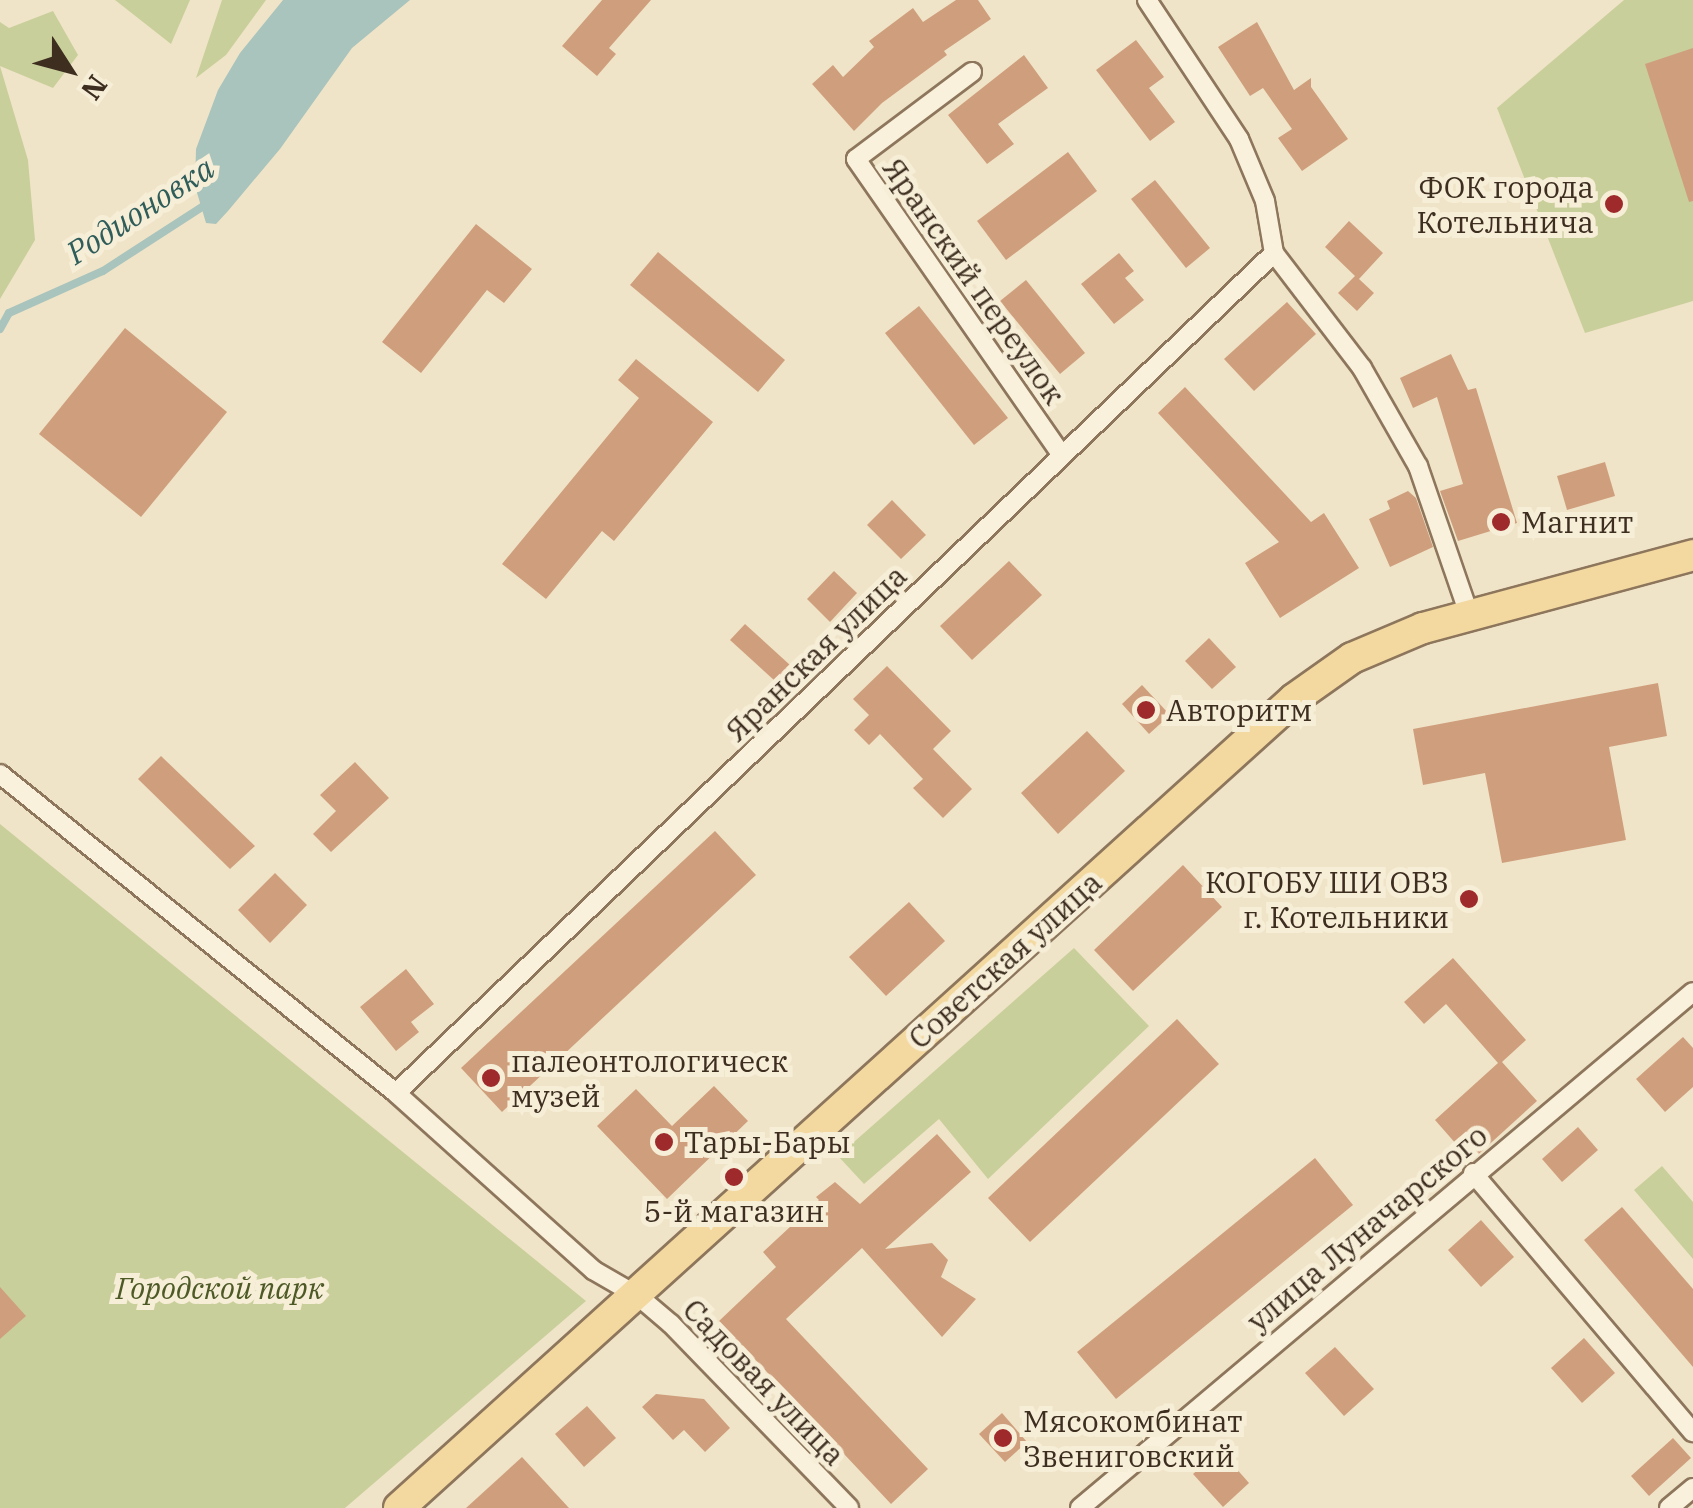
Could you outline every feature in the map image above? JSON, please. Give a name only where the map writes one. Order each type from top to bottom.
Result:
[{"type":"main road","name":"Советская улица","points":[[399,1508],[1294,699],[1352,658],[1469,614],[1693,556]]},
{"type":"street","points":[[1147,0],[1239,139],[1266,202],[1274,253],[1362,368],[1418,466],[1469,614]]},
{"type":"street","name":"Яранский переулок","points":[[972,72],[856,159],[1061,454]]},
{"type":"street","name":"Яранская улица","points":[[396,1093],[1274,253]]},
{"type":"street","name":"Садовая улица","points":[[0,774],[396,1093],[594,1270],[638,1296],[671,1324],[850,1508]]},
{"type":"street","name":"улица Луначарского","points":[[1080,1508],[1473,1172],[1693,992]]},
{"type":"street","points":[[1473,1172],[1693,1432]]},
{"type":"street","points":[[1669,1508],[1693,1488]]},
{"type":"green space","points":[[115,0],[190,0],[171,44]]},
{"type":"green space","points":[[222,0],[266,0],[226,55],[196,78]]},
{"type":"green space","name":"ФОК города Котельнича","points":[[1624,0],[1693,0],[1693,301],[1585,333],[1497,108]]},
{"type":"green space","points":[[53,11],[78,55],[53,88],[0,66],[0,22],[9,28]]},
{"type":"green space","points":[[0,66],[28,160],[35,240],[0,299]]},
{"type":"green space","name":"Городской парк","points":[[0,824],[586,1301],[345,1508],[0,1508]]},
{"type":"green space","points":[[1074,948],[1149,1026],[988,1179],[939,1119],[864,1184],[838,1156]]},
{"type":"green space","points":[[1662,1166],[1693,1202],[1693,1259],[1634,1190]]},
{"type":"water","points":[[283,0],[410,0],[352,48],[280,149],[216,224],[206,223],[195,186],[196,149],[218,90],[240,53]]},
{"type":"building","points":[[602,0],[651,0],[609,48],[616,54],[597,76],[562,46]]},
{"type":"building","points":[[956,0],[978,0],[991,19],[944,51],[947,55],[882,103],[854,131],[812,84],[833,65],[843,77],[874,47],[869,41],[913,8],[923,22]]},
{"type":"building","points":[[1257,22],[1294,90],[1311,78],[1311,87],[1348,139],[1302,171],[1278,138],[1292,129],[1263,88],[1250,96],[1218,47]]},
{"type":"building","points":[[1136,40],[1164,77],[1149,88],[1175,122],[1150,141],[1096,70]]},
{"type":"building","points":[[1693,48],[1693,201],[1689,202],[1645,64]]},
{"type":"building","points":[[1024,55],[1048,88],[998,124],[1014,144],[987,164],[948,115]]},
{"type":"building","points":[[1068,152],[1097,191],[1006,260],[977,221]]},
{"type":"building","points":[[1155,180],[1210,248],[1186,268],[1131,199]]},
{"type":"building","points":[[1349,221],[1383,253],[1359,279],[1374,293],[1357,311],[1338,293],[1355,276],[1325,247]]},
{"type":"building","points":[[476,224],[532,269],[504,303],[487,290],[421,373],[382,342]]},
{"type":"building","points":[[658,252],[785,360],[758,392],[630,285]]},
{"type":"building","points":[[1119,253],[1134,271],[1125,278],[1144,300],[1114,324],[1081,284]]},
{"type":"building","points":[[1026,280],[1085,353],[1060,374],[1000,301]]},
{"type":"building","points":[[1287,302],[1316,334],[1254,391],[1224,359]]},
{"type":"building","points":[[919,306],[1008,418],[974,445],[885,333]]},
{"type":"building","points":[[125,328],[227,412],[141,517],[39,434]]},
{"type":"building","points":[[1451,354],[1468,390],[1476,388],[1517,523],[1458,541],[1440,491],[1463,484],[1437,397],[1413,408],[1400,378]]},
{"type":"building","points":[[636,359],[713,422],[614,541],[602,531],[546,599],[502,564],[639,398],[618,380]]},
{"type":"building","points":[[1185,387],[1311,522],[1324,513],[1359,568],[1280,618],[1245,563],[1279,542],[1158,413]]},
{"type":"building","points":[[1605,462],[1615,496],[1567,510],[1557,476]]},
{"type":"building","points":[[1408,491],[1416,498],[1433,547],[1390,567],[1369,519],[1390,509],[1387,501]]},
{"type":"building","points":[[892,500],[926,535],[901,559],[867,525]]},
{"type":"building","points":[[1009,561],[1042,595],[972,660],[940,626]]},
{"type":"building","points":[[834,571],[857,593],[830,622],[807,599]]},
{"type":"building","points":[[745,624],[790,665],[775,681],[730,640]]},
{"type":"building","points":[[1209,638],[1236,667],[1212,689],[1185,661]]},
{"type":"building","points":[[887,666],[951,731],[933,749],[972,789],[943,818],[913,788],[923,779],[880,734],[869,745],[854,730],[869,715],[853,699]]},
{"type":"building","points":[[1658,683],[1667,736],[1609,747],[1626,840],[1502,863],[1485,773],[1423,785],[1413,729]]},
{"type":"building","name":"Авторитм","points":[[1142,685],[1170,715],[1149,734],[1122,704]]},
{"type":"building","points":[[1087,731],[1125,771],[1058,834],[1021,793]]},
{"type":"building","points":[[161,756],[255,846],[230,869],[138,779]]},
{"type":"building","points":[[355,762],[389,798],[331,852],[313,834],[336,811],[320,795]]},
{"type":"building","points":[[715,831],[756,875],[502,1112],[461,1068]]},
{"type":"building","points":[[1183,865],[1222,907],[1133,991],[1094,950]]},
{"type":"building","points":[[275,873],[307,905],[270,943],[238,910]]},
{"type":"building","points":[[909,902],[945,941],[886,996],[849,957]]},
{"type":"building","points":[[1453,958],[1526,1040],[1502,1062],[1537,1101],[1471,1161],[1435,1120],[1498,1063],[1446,1004],[1424,1024],[1404,1002]]},
{"type":"building","points":[[406,969],[434,1004],[411,1022],[419,1032],[396,1051],[360,1007]]},
{"type":"building","points":[[1177,1019],[1219,1064],[1030,1242],[988,1198]]},
{"type":"building","points":[[1683,1037],[1693,1048],[1693,1087],[1665,1112],[1636,1079]]},
{"type":"building","points":[[714,1086],[748,1121],[667,1199],[597,1126],[636,1089],[672,1126]]},
{"type":"building","points":[[1578,1127],[1598,1150],[1562,1182],[1542,1159]]},
{"type":"building","points":[[937,1134],[971,1172],[885,1249],[932,1243],[948,1260],[941,1277],[976,1299],[942,1337],[862,1248],[786,1319],[928,1469],[891,1504],[719,1321],[776,1267],[763,1252],[819,1200],[816,1197],[835,1182],[860,1204]]},
{"type":"building","points":[[1315,1158],[1353,1205],[1116,1399],[1077,1352]]},
{"type":"building","points":[[1622,1207],[1693,1289],[1693,1367],[1584,1240]]},
{"type":"building","points":[[1481,1220],[1514,1257],[1481,1287],[1448,1250]]},
{"type":"building","points":[[0,1287],[26,1316],[0,1339]]},
{"type":"building","points":[[1584,1338],[1615,1373],[1582,1403],[1551,1368]]},
{"type":"building","points":[[1335,1347],[1374,1389],[1344,1416],[1305,1373]]},
{"type":"building","points":[[656,1394],[704,1399],[730,1428],[705,1452],[684,1430],[673,1440],[642,1407]]},
{"type":"building","points":[[587,1406],[616,1438],[584,1467],[555,1434]]},
{"type":"building","points":[[1002,1413],[1027,1442],[1005,1462],[979,1434]]},
{"type":"building","points":[[1673,1438],[1691,1458],[1649,1496],[1631,1476]]},
{"type":"building","points":[[1220,1450],[1249,1483],[1223,1507],[1193,1474]]},
{"type":"building","points":[[522,1457],[569,1508],[466,1508]]},
{"type":"waterway","name":"Родионовка","points":[[0,329],[9,313],[103,271],[208,203]]},
{"type":"place","name":"ФОК города Котельнича","points":[[1614,204]]},
{"type":"place","name":"Магнит","points":[[1501,522]]},
{"type":"place","name":"Авторитм","points":[[1146,710]]},
{"type":"place","name":"КОГОБУ ШИ ОВЗ г. Котельники","points":[[1469,899]]},
{"type":"place","name":"палеонтологическ музей","points":[[491,1078]]},
{"type":"place","name":"Тары-Бары","points":[[664,1142]]},
{"type":"place","name":"5-й магазин","points":[[734,1177]]},
{"type":"place","name":"Мясокомбинат Звениговский","points":[[1003,1438]]}]
